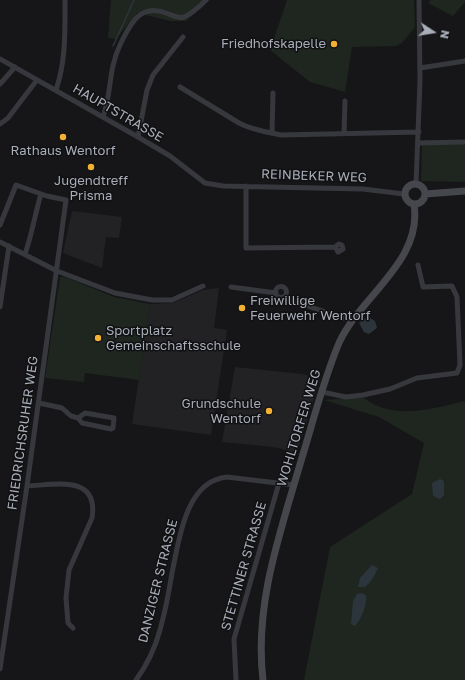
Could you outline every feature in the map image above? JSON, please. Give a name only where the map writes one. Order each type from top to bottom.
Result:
[{"type":"main road","points":[[416,184],[423,188],[425,194],[421,202],[414,204],[406,200],[404,194],[408,186],[416,184]]},
{"type":"main road","points":[[425,194],[465,191]]},
{"type":"main road","name":"WOHLTORFER WEG","points":[[263,680],[263,609],[272,563],[322,392],[339,342],[352,321],[392,272],[408,246],[415,221],[414,204]]},
{"type":"street","points":[[56,90],[60,77],[65,43],[65,0]]},
{"type":"street","points":[[103,117],[109,92],[110,70],[114,58],[135,20],[143,12],[155,10],[176,17],[184,17],[206,0]]},
{"type":"street","points":[[416,184],[419,132],[420,68],[418,0]]},
{"type":"street","points":[[138,136],[147,90],[153,75],[183,37]]},
{"type":"street","name":"HAUPTSTRASSE","points":[[0,59],[138,136],[170,156],[205,183],[223,186]]},
{"type":"street","points":[[420,68],[465,61]]},
{"type":"street","points":[[0,84],[15,68]]},
{"type":"street","points":[[0,124],[8,118],[29,93],[37,80]]},
{"type":"street","points":[[180,87],[249,128],[281,135],[419,132]]},
{"type":"street","points":[[272,133],[273,93]]},
{"type":"street","points":[[344,133],[345,101]]},
{"type":"street","points":[[418,143],[465,142]]},
{"type":"street","points":[[0,226],[16,185],[41,194],[25,254]]},
{"type":"street","name":"REINBEKER WEG","points":[[223,186],[363,189],[404,194]]},
{"type":"street","points":[[246,186],[246,248],[335,247]]},
{"type":"street","name":"FRIEDRICHSRUHER WEG","points":[[0,669],[27,486],[66,200],[41,194]]},
{"type":"street","points":[[0,242],[57,271],[115,294],[152,300],[172,300],[203,286]]},
{"type":"street","points":[[0,307],[10,246]]},
{"type":"street","points":[[322,392],[346,396],[363,395],[390,388],[417,378],[456,373],[460,365],[457,297],[452,286],[423,287],[418,265]]},
{"type":"street","points":[[231,287],[276,293],[280,298],[285,296],[293,301],[352,321]]},
{"type":"street","points":[[276,293],[278,288],[283,287],[286,291],[285,296]]},
{"type":"street","points":[[38,403],[62,408],[72,416],[78,418],[82,423],[111,429],[113,428],[114,418],[85,413],[78,418]]},
{"type":"street","name":"DANZIGER STRASSE","points":[[136,680],[148,662],[159,632],[181,531],[193,501],[209,482],[220,477],[294,485]]},
{"type":"street","name":"STETTINER STRASSE","points":[[236,680],[234,639],[279,483]]},
{"type":"street","points":[[27,486],[76,484],[83,488],[89,495],[92,503],[92,518],[69,570],[66,605],[68,623],[73,628]]},
{"type":"shaded area","points":[[111,0],[210,0],[186,21],[170,21],[137,13],[116,39],[108,38]]},
{"type":"shaded area","points":[[287,0],[414,0],[415,27],[402,43],[396,46],[352,47],[345,92],[310,82],[270,50]]},
{"type":"shaded area","points":[[431,0],[465,0],[465,2],[453,16],[428,3]]},
{"type":"shaded area","points":[[465,144],[465,182],[421,181],[422,145]]},
{"type":"shaded area","points":[[72,211],[122,217],[119,238],[106,237],[102,268],[63,253]]},
{"type":"shaded area","name":"Sportplatz Gemeinschaftsschule","points":[[60,277],[65,277],[114,297],[150,304],[139,380],[85,373],[84,382],[45,378]]},
{"type":"shaded area","points":[[219,288],[214,328],[227,330],[211,435],[132,424],[150,304],[173,303],[203,290]]},
{"type":"shaded area","points":[[370,318],[375,321],[377,328],[369,334],[364,332],[359,323],[363,319]]},
{"type":"shaded area","name":"Grundschule Wentorf","points":[[235,367],[302,374],[320,379],[297,453],[274,447],[222,442]]},
{"type":"shaded area","points":[[363,397],[386,409],[399,411],[425,410],[465,401],[465,680],[304,680],[330,547],[412,494],[424,443],[379,417],[324,400]]},
{"type":"shaded area","points":[[440,479],[444,481],[444,495],[440,499],[433,496],[432,483]]},
{"type":"shaded area","points":[[372,565],[378,568],[373,578],[365,587],[358,587],[360,578]]},
{"type":"shaded area","points":[[361,593],[366,595],[366,603],[362,615],[355,626],[351,624],[353,601],[357,594]]},
{"type":"waterway","points":[[113,46],[134,0]]},
{"type":"place","name":"Friedhofskapelle","points":[[334,44]]},
{"type":"place","name":"Rathaus Wentorf","points":[[63,137]]},
{"type":"place","name":"Jugendtreff Prisma","points":[[91,167]]},
{"type":"place","name":"Freiwillige Feuerwehr Wentorf","points":[[242,308]]},
{"type":"place","name":"Sportplatz Gemeinschaftsschule","points":[[98,338]]},
{"type":"place","name":"Grundschule Wentorf","points":[[269,411]]}]
